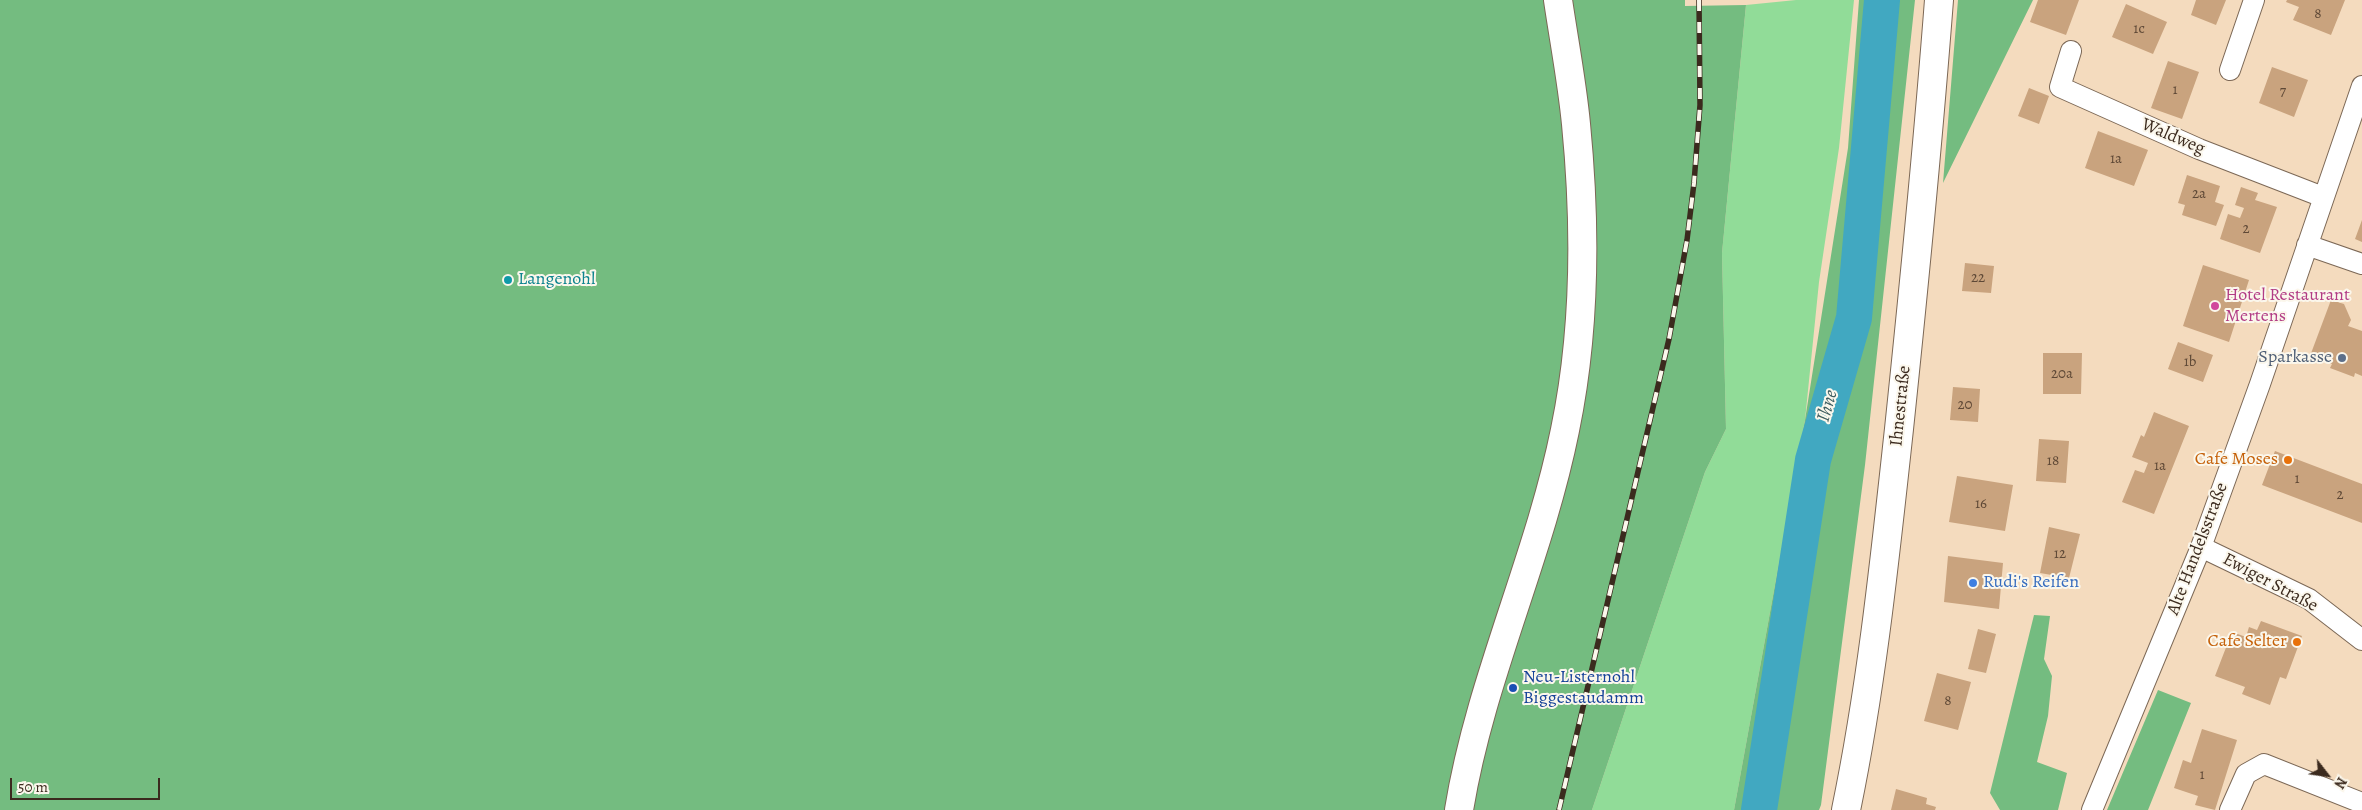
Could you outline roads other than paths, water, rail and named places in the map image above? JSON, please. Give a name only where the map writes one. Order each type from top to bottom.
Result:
[{"type":"main road","points":[[1459,810],[1463,783],[1483,703],[1544,513],[1565,431],[1576,372],[1582,304],[1583,244],[1576,124],[1558,0]]},
{"type":"main road","name":"Ihnestraße","points":[[1846,810],[1860,738],[1885,564],[1917,266],[1939,0]]},
{"type":"street","points":[[2230,70],[2254,0]]},
{"type":"street","name":"Waldweg","points":[[2071,51],[2060,87],[2200,148],[2323,197]]},
{"type":"street","name":"Alte Handelsstraße","points":[[2092,810],[2201,547],[2260,384],[2362,86]]},
{"type":"street","points":[[2307,245],[2362,264]]},
{"type":"street","name":"Ewiger Straße","points":[[2201,547],[2309,599],[2362,640]]},
{"type":"street","points":[[2230,810],[2246,774],[2264,764],[2362,804]]},
{"type":"waterway","name":"Ihne","points":[[1759,810],[1813,460],[1854,318],[1882,0]]},
{"type":"railway","points":[[1559,810],[1669,339],[1687,240],[1694,183],[1700,105],[1699,0]]},
{"type":"place","name":"Langenohl","points":[[508,280]]},
{"type":"place","name":"Hotel Restaurant Mertens","points":[[2215,306]]},
{"type":"place","name":"Sparkasse","points":[[2342,358]]},
{"type":"place","name":"Cafe Moses","points":[[2288,460]]},
{"type":"place","name":"Rudi's Reifen","points":[[1973,583]]},
{"type":"place","name":"Cafe Selter","points":[[2297,642]]},
{"type":"place","name":"Neu-Listernohl Biggestaudamm","points":[[1513,688]]}]
